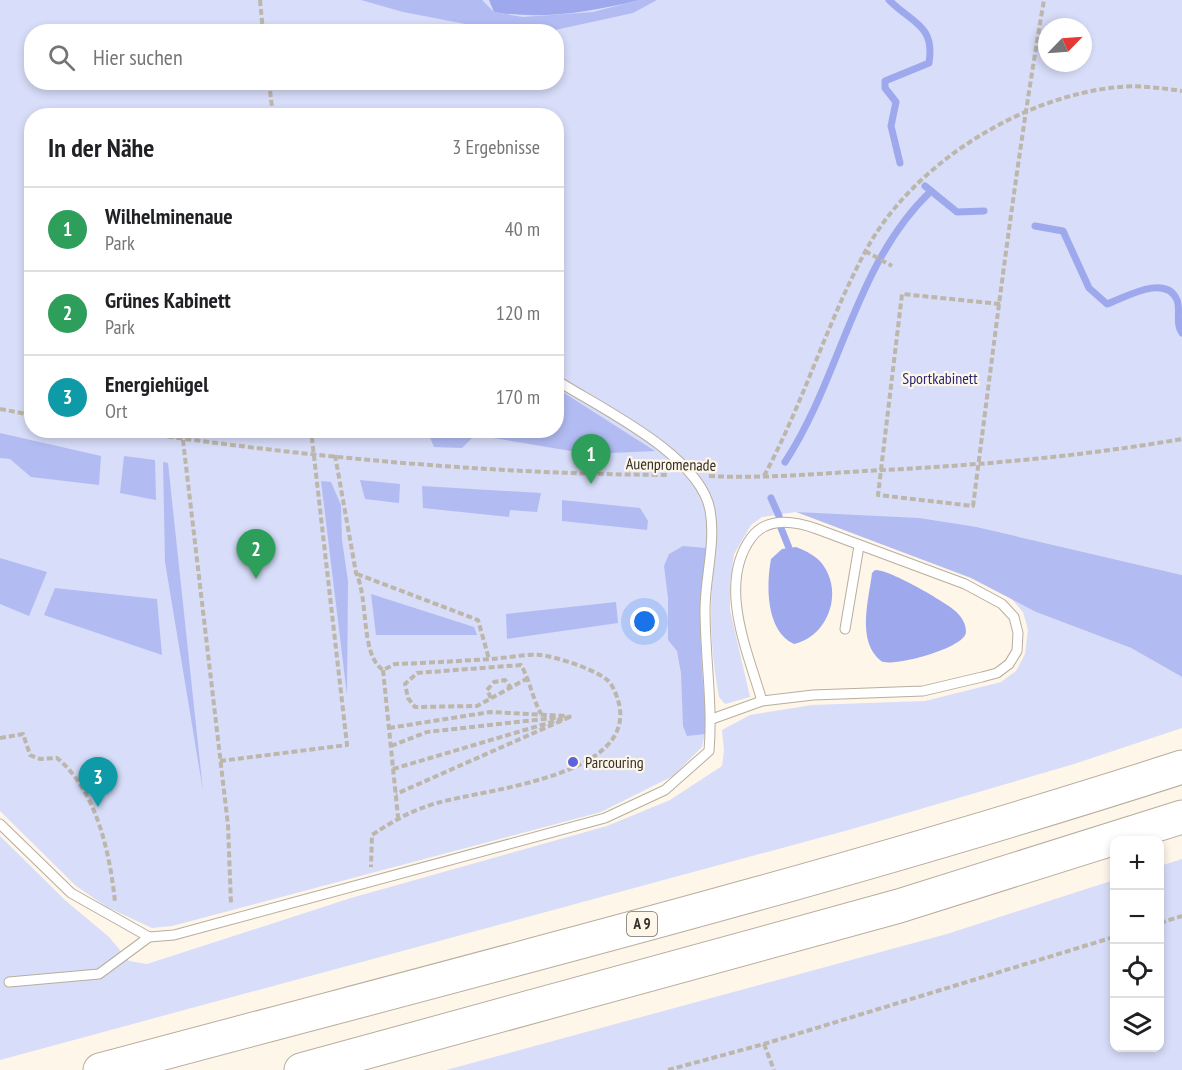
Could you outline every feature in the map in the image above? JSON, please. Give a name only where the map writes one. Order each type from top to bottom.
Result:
[{"type":"highway","name":"A 9","points":[[100,1070],[781,886],[1081,800],[1182,767]]},
{"type":"highway","points":[[301,1070],[899,906],[1182,817]]},
{"type":"lane","points":[[0,824],[71,893],[149,937],[174,935],[605,818],[665,790],[709,751],[712,720],[705,635],[705,592],[711,549],[710,509],[703,491],[692,475],[660,444],[564,385]]},
{"type":"lane","points":[[712,720],[762,701],[813,695],[923,691],[997,673],[1009,664],[1017,651],[1018,633],[1014,617],[1002,604],[965,584],[796,521],[766,526],[755,532],[741,553],[736,575],[737,609],[762,701]]},
{"type":"lane","points":[[845,629],[859,546]]},
{"type":"lane","points":[[9,982],[99,974],[149,937]]},
{"type":"path","points":[[260,0],[262,24]]},
{"type":"path","points":[[1000,304],[902,294],[878,495],[973,506],[978,465],[1000,304],[1025,112],[1044,0]]},
{"type":"path","points":[[764,476],[799,404],[832,321],[865,251],[894,210],[923,179],[968,142],[1025,112],[1073,94],[1133,86],[1182,91]]},
{"type":"path","points":[[270,90],[272,108]]},
{"type":"path","points":[[865,251],[892,266]]},
{"type":"path","points":[[0,409],[24,414]]},
{"type":"path","name":"Auenpromenade","points":[[171,438],[481,471],[764,476],[978,465],[1116,450],[1182,439]]},
{"type":"path","points":[[220,761],[348,745],[312,438]]},
{"type":"path","points":[[183,440],[228,825],[231,919]]},
{"type":"path","points":[[335,455],[356,573],[362,585],[370,649],[375,665],[383,670]]},
{"type":"path","points":[[356,573],[478,620],[489,659]]},
{"type":"path","points":[[371,882],[372,835],[398,817],[436,803],[544,778],[580,766],[600,753],[615,737],[621,719],[618,698],[609,680],[588,669],[542,655],[395,664],[383,670]]},
{"type":"path","points":[[528,678],[477,705],[416,707],[408,698],[405,684],[417,673],[521,665],[528,678],[530,694],[542,715]]},
{"type":"path","points":[[383,670],[398,817]]},
{"type":"path","points":[[490,698],[487,690],[494,682],[505,680],[511,688]]},
{"type":"path","points":[[389,728],[430,719],[490,712],[572,716]]},
{"type":"path","points":[[396,794],[572,716]]},
{"type":"path","points":[[390,746],[427,732],[572,716]]},
{"type":"path","points":[[393,769],[572,716]]},
{"type":"path","points":[[0,738],[23,735],[30,755],[40,759],[57,758],[78,783],[99,822],[105,843],[111,865],[117,921]]},
{"type":"path","points":[[1164,922],[1182,916]]},
{"type":"path","points":[[668,1070],[764,1044],[1110,938]]},
{"type":"path","points":[[764,1044],[774,1070]]},
{"type":"green space","name":"Sportkabinett","points":[[0,0],[1182,0],[1182,575],[977,527],[796,512],[762,517],[751,525],[734,554],[730,584],[730,610],[750,697],[725,704],[719,697],[711,624],[716,551],[706,548],[701,592],[701,636],[707,719],[705,734],[702,747],[673,776],[601,812],[172,926],[152,928],[107,907],[76,886],[0,811]]},
{"type":"green space","points":[[1010,597],[1036,612],[1131,648],[1182,677],[1182,728],[1074,764],[852,829],[0,1060],[0,836],[66,901],[109,937],[129,961],[147,964],[351,898],[607,826],[670,800],[722,766],[724,751],[722,730],[750,715],[812,705],[925,701],[1001,682],[1016,671],[1025,654],[1028,630],[1023,612]]},
{"type":"green space","points":[[1182,859],[1182,1070],[446,1070],[947,934],[1110,881],[1110,1052],[1164,1052],[1164,865]]},
{"type":"shaded area","points":[[361,0],[482,0],[494,12],[523,17],[593,12],[639,0],[657,0],[633,13],[564,28],[564,24],[466,24],[403,12]]},
{"type":"shaded area","points":[[489,0],[639,0],[567,14],[531,15],[494,12]]},
{"type":"shaded area","points":[[564,393],[655,451],[589,454],[493,438],[564,438]]},
{"type":"shaded area","points":[[0,433],[101,456],[99,485],[31,477],[10,459],[0,458]]},
{"type":"shaded area","points":[[430,438],[472,438],[462,448],[434,447]]},
{"type":"shaded area","points":[[124,456],[155,460],[156,500],[120,493]]},
{"type":"shaded area","points":[[163,462],[168,463],[203,791],[165,562]]},
{"type":"shaded area","points":[[360,480],[400,484],[399,503],[365,499]]},
{"type":"shaded area","points":[[321,481],[331,482],[341,505],[342,540],[348,581],[347,695]]},
{"type":"shaded area","points":[[422,486],[541,493],[537,512],[510,510],[509,517],[423,508]]},
{"type":"shaded area","points":[[562,500],[640,508],[648,521],[647,530],[562,521]]},
{"type":"shaded area","points":[[796,512],[919,518],[977,527],[1182,575],[1182,677],[1131,648],[1036,612],[971,578]]},
{"type":"shaded area","points":[[683,546],[706,548],[701,638],[705,734],[687,736],[683,726],[681,673],[677,651],[668,640],[668,598],[664,566],[669,554]]},
{"type":"shaded area","points":[[796,547],[814,556],[823,565],[829,576],[832,601],[823,624],[806,640],[794,644],[785,638],[773,619],[769,582],[771,559],[782,549]]},
{"type":"shaded area","points":[[0,558],[47,572],[29,616],[0,604]]},
{"type":"shaded area","points":[[875,570],[904,580],[954,610],[965,625],[966,632],[963,638],[942,650],[927,655],[898,662],[881,661],[873,653],[866,631],[872,573]]},
{"type":"shaded area","points":[[55,588],[157,599],[162,655],[44,615]]},
{"type":"shaded area","points":[[371,594],[474,627],[477,635],[376,635]]},
{"type":"shaded area","points":[[616,602],[618,623],[507,639],[506,614]]},
{"type":"waterway","points":[[889,0],[920,26],[929,40],[930,50],[929,63],[885,81],[885,88],[896,102],[891,126],[900,163]]},
{"type":"waterway","points":[[925,186],[957,212],[984,211]]},
{"type":"waterway","points":[[785,462],[821,394],[850,322],[884,252],[905,220],[931,191]]},
{"type":"waterway","points":[[1035,226],[1063,231],[1089,288],[1107,304],[1154,288],[1164,288],[1172,292],[1178,304],[1179,325],[1182,333]]},
{"type":"waterway","points":[[771,498],[779,516]]},
{"type":"waterway","points":[[781,528],[789,548]]},
{"type":"place","name":"Wilhelminenaue","points":[[591,484]]},
{"type":"place","name":"Grünes Kabinett","points":[[256,579]]},
{"type":"place","name":"Parcouring","points":[[573,762]]},
{"type":"place","name":"Energiehügel","points":[[98,807]]}]
